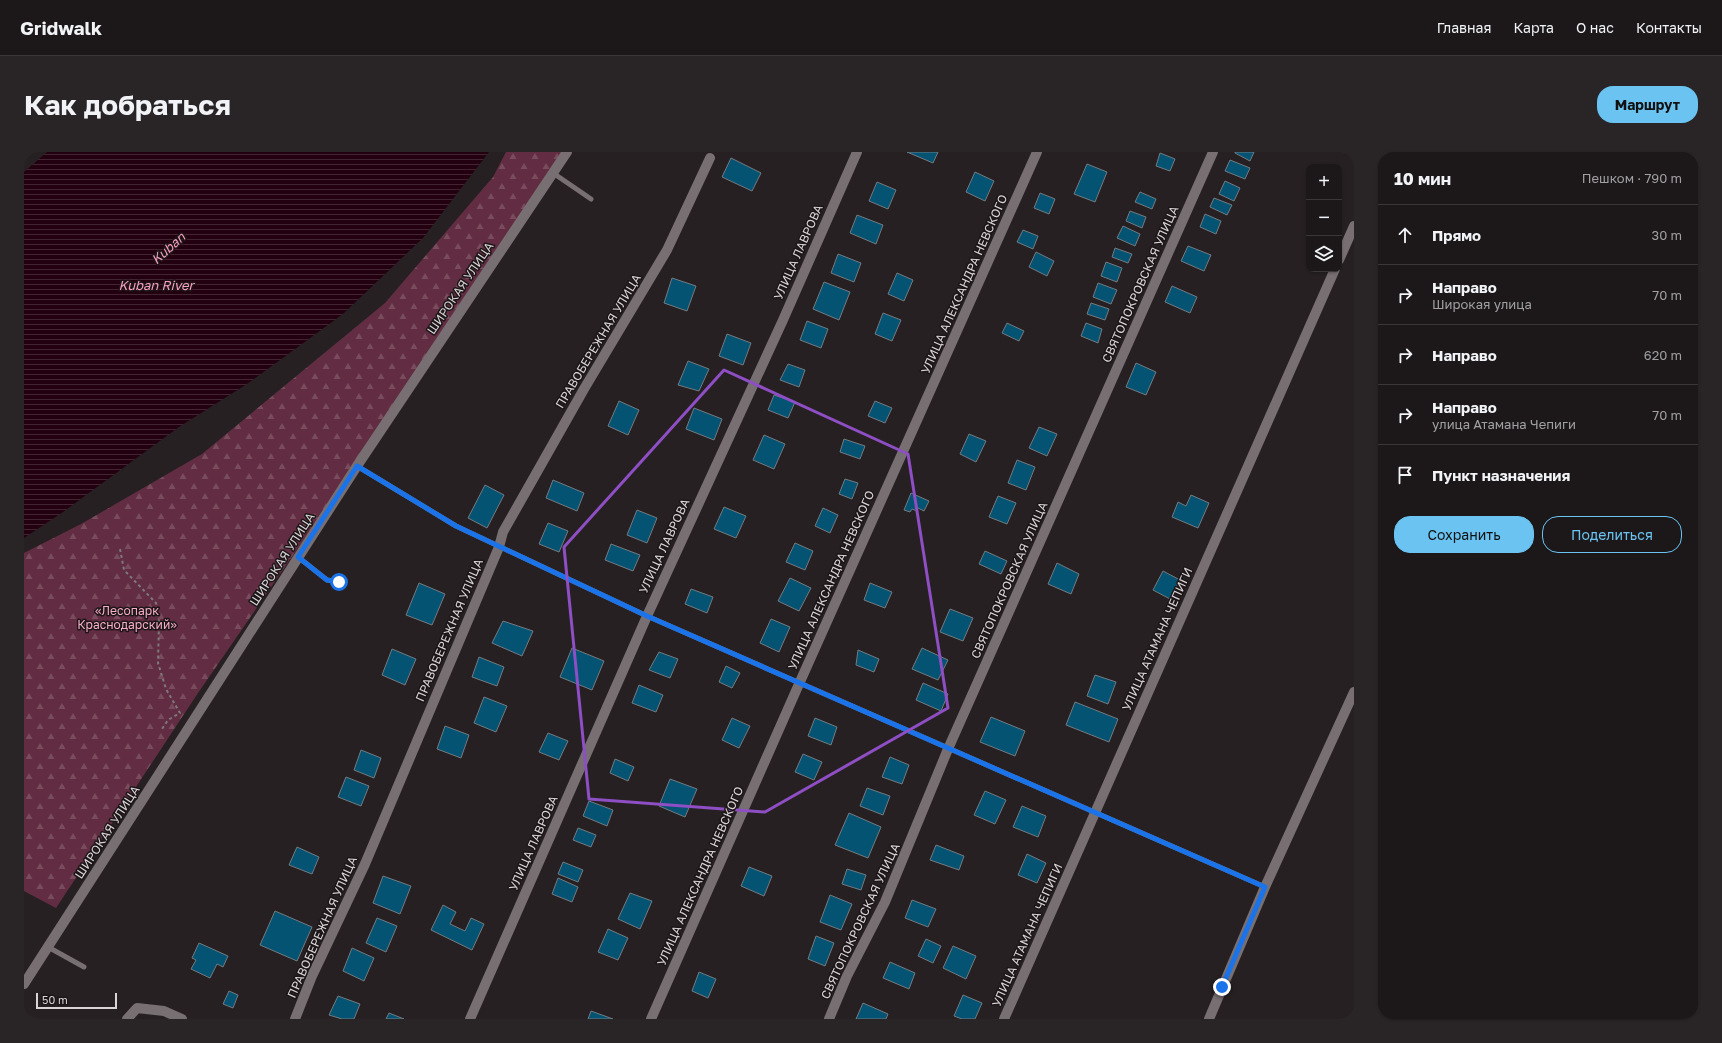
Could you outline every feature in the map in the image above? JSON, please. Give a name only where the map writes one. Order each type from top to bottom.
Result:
[{"type":"street","name":"ШИРОКАЯ УЛИЦА","points":[[24,984],[357,466],[567,152]]},
{"type":"street","name":"УЛИЦА ЛАВРОВА","points":[[470,1019],[647,616],[857,152]]},
{"type":"street","name":"УЛИЦА АЛЕКСАНДРА НЕВСКОГО","points":[[652,1019],[799,684],[1037,152]]},
{"type":"street","name":"СВЯТОПОКРОВСКАЯ УЛИЦА","points":[[829,1019],[847,976],[885,902],[948,749],[1213,152]]},
{"type":"street","name":"ПРАВОБЕРЕЖНАЯ УЛИЦА","points":[[295,1019],[312,976],[365,864],[499,547],[503,532],[580,396],[667,250],[710,158]]},
{"type":"street","points":[[1342,253],[1354,226]]},
{"type":"street","name":"УЛИЦА АТАМАНА ЧЕПИГИ","points":[[1004,1019],[1334,272]]},
{"type":"street","points":[[1209,1019],[1265,887],[1354,692]]},
{"type":"street","points":[[127,1019],[137,1008],[164,1011],[182,1019]]},
{"type":"lane","points":[[554,173],[591,199]]},
{"type":"lane","points":[[357,466],[456,526],[647,616],[799,684],[1265,887]]},
{"type":"lane","points":[[298,557],[327,580],[339,582]]},
{"type":"lane","points":[[48,947],[84,967]]},
{"type":"path","points":[[120,549],[124,570],[156,603],[159,622],[158,663],[166,689],[180,713],[168,720],[162,729]]},
{"type":"highlighted area","points":[[724,370],[908,454],[948,708],[765,812],[589,799],[564,547]]},
{"type":"green space","name":"«Лесопарк Краснодарский»","points":[[506,152],[571,152],[198,693],[56,908],[24,891],[24,553],[81,524],[202,454],[385,303],[493,177]]},
{"type":"water","name":"Kuban River","points":[[47,152],[489,152],[423,238],[343,314],[247,384],[179,427],[63,512],[24,538],[24,172]]},
{"type":"building","points":[[907,152],[938,152],[933,163]]},
{"type":"building","points":[[1235,152],[1254,152],[1250,161]]},
{"type":"building","points":[[1160,153],[1175,159],[1170,171],[1156,166]]},
{"type":"building","points":[[731,158],[761,173],[752,191],[722,177]]},
{"type":"building","points":[[1230,160],[1250,168],[1245,179],[1225,171]]},
{"type":"building","points":[[1087,164],[1107,172],[1095,202],[1074,194]]},
{"type":"building","points":[[975,172],[994,181],[985,201],[966,192]]},
{"type":"building","points":[[1225,181],[1240,188],[1234,201],[1219,194]]},
{"type":"building","points":[[877,182],[896,190],[888,209],[869,201]]},
{"type":"building","points":[[1140,192],[1156,199],[1152,209],[1135,202]]},
{"type":"building","points":[[1040,193],[1055,199],[1049,214],[1034,208]]},
{"type":"building","points":[[1214,198],[1232,205],[1227,215],[1210,207]]},
{"type":"building","points":[[1130,211],[1146,217],[1142,228],[1126,221]]},
{"type":"building","points":[[1205,214],[1221,221],[1216,234],[1200,227]]},
{"type":"building","points":[[857,215],[883,225],[876,244],[850,233]]},
{"type":"building","points":[[1123,226],[1140,234],[1135,246],[1117,238]]},
{"type":"building","points":[[1023,230],[1038,236],[1033,249],[1017,242]]},
{"type":"building","points":[[1188,246],[1211,255],[1204,271],[1181,261]]},
{"type":"building","points":[[1115,248],[1132,254],[1128,263],[1112,257]]},
{"type":"building","points":[[1036,252],[1054,261],[1047,276],[1029,267]]},
{"type":"building","points":[[838,254],[861,263],[854,282],[831,273]]},
{"type":"building","points":[[1106,262],[1122,268],[1117,282],[1101,276]]},
{"type":"building","points":[[897,273],[913,280],[904,301],[888,294]]},
{"type":"building","points":[[672,278],[696,286],[687,311],[664,303]]},
{"type":"building","points":[[824,282],[850,292],[839,320],[813,309]]},
{"type":"building","points":[[1098,283],[1117,290],[1111,304],[1093,297]]},
{"type":"building","points":[[1172,286],[1197,297],[1190,313],[1165,302]]},
{"type":"building","points":[[1091,303],[1109,309],[1105,320],[1087,314]]},
{"type":"building","points":[[883,313],[901,320],[892,341],[875,334]]},
{"type":"building","points":[[807,321],[828,329],[821,348],[800,340]]},
{"type":"building","points":[[1007,323],[1024,331],[1019,341],[1002,333]]},
{"type":"building","points":[[1086,323],[1102,329],[1098,343],[1081,336]]},
{"type":"building","points":[[727,334],[751,343],[743,365],[719,356]]},
{"type":"building","points":[[688,361],[709,369],[699,391],[678,385]]},
{"type":"building","points":[[1136,363],[1156,372],[1146,395],[1126,387]]},
{"type":"building","points":[[788,364],[805,370],[799,387],[780,380]]},
{"type":"building","points":[[774,395],[795,402],[788,418],[768,410]]},
{"type":"building","points":[[619,401],[639,410],[628,435],[608,426]]},
{"type":"building","points":[[875,401],[892,408],[885,423],[868,416]]},
{"type":"building","points":[[694,408],[722,419],[714,440],[686,429]]},
{"type":"building","points":[[1039,427],[1057,434],[1047,456],[1029,448]]},
{"type":"building","points":[[969,434],[986,441],[976,462],[960,454]]},
{"type":"building","points":[[764,435],[785,444],[774,469],[753,460]]},
{"type":"building","points":[[844,439],[865,446],[860,459],[840,452]]},
{"type":"building","points":[[1017,460],[1035,467],[1026,490],[1008,483]]},
{"type":"building","points":[[845,479],[858,483],[852,499],[839,494]]},
{"type":"building","points":[[553,480],[584,493],[577,511],[546,498]]},
{"type":"building","points":[[485,485],[504,495],[487,528],[468,518]]},
{"type":"building","points":[[911,493],[929,501],[924,511],[918,508],[917,511],[912,509],[910,512],[904,510]]},
{"type":"building","points":[[1191,495],[1209,503],[1198,528],[1172,517],[1178,502],[1186,506]]},
{"type":"building","points":[[998,496],[1016,503],[1007,524],[989,517]]},
{"type":"building","points":[[724,507],[746,516],[736,538],[714,529]]},
{"type":"building","points":[[823,508],[838,515],[830,533],[815,526]]},
{"type":"building","points":[[637,510],[657,518],[647,543],[627,535]]},
{"type":"building","points":[[548,523],[568,531],[559,552],[539,544]]},
{"type":"building","points":[[795,543],[813,551],[805,570],[786,562]]},
{"type":"building","points":[[611,544],[640,555],[633,571],[605,560]]},
{"type":"building","points":[[985,551],[1007,561],[1001,574],[979,564]]},
{"type":"building","points":[[1057,563],[1079,574],[1071,594],[1048,584]]},
{"type":"building","points":[[1163,571],[1180,580],[1170,599],[1153,590]]},
{"type":"building","points":[[790,578],[811,588],[799,611],[778,601]]},
{"type":"building","points":[[419,583],[445,594],[432,625],[406,615]]},
{"type":"building","points":[[870,583],[892,592],[885,608],[864,600]]},
{"type":"building","points":[[691,589],[713,597],[707,613],[685,604]]},
{"type":"building","points":[[950,609],[973,618],[963,641],[940,632]]},
{"type":"building","points":[[771,619],[790,627],[779,652],[760,643]]},
{"type":"building","points":[[503,621],[533,631],[522,656],[492,643]]},
{"type":"building","points":[[572,648],[604,661],[592,690],[560,677]]},
{"type":"building","points":[[922,648],[948,660],[938,680],[912,669]]},
{"type":"building","points":[[392,649],[416,659],[405,685],[382,675]]},
{"type":"building","points":[[858,650],[879,659],[874,672],[856,665]]},
{"type":"building","points":[[659,652],[678,659],[670,678],[649,670]]},
{"type":"building","points":[[479,657],[504,667],[497,686],[472,677]]},
{"type":"building","points":[[726,666],[740,673],[732,688],[719,682]]},
{"type":"building","points":[[1095,675],[1116,682],[1108,704],[1087,696]]},
{"type":"building","points":[[923,683],[948,694],[941,711],[916,700]]},
{"type":"building","points":[[639,685],[663,695],[656,712],[632,703]]},
{"type":"building","points":[[484,697],[507,706],[496,732],[474,723]]},
{"type":"building","points":[[1075,702],[1118,719],[1109,742],[1066,725]]},
{"type":"building","points":[[991,717],[1025,731],[1015,756],[980,742]]},
{"type":"building","points":[[732,718],[750,726],[739,748],[722,740]]},
{"type":"building","points":[[815,718],[837,727],[831,745],[808,736]]},
{"type":"building","points":[[445,726],[469,735],[461,758],[437,749]]},
{"type":"building","points":[[548,733],[568,741],[559,760],[539,752]]},
{"type":"building","points":[[361,750],[381,758],[374,778],[354,770]]},
{"type":"building","points":[[803,754],[822,762],[814,780],[795,772]]},
{"type":"building","points":[[890,757],[909,765],[902,784],[882,777]]},
{"type":"building","points":[[615,759],[634,767],[628,781],[610,773]]},
{"type":"building","points":[[346,777],[369,786],[361,806],[338,797]]},
{"type":"building","points":[[670,779],[697,789],[685,817],[659,806]]},
{"type":"building","points":[[867,788],[890,796],[883,815],[860,806]]},
{"type":"building","points":[[985,791],[1006,800],[995,824],[974,815]]},
{"type":"building","points":[[589,801],[613,810],[607,826],[583,816]]},
{"type":"building","points":[[1022,806],[1046,816],[1038,837],[1013,827]]},
{"type":"building","points":[[849,813],[881,827],[868,858],[835,845]]},
{"type":"building","points":[[578,828],[596,835],[591,847],[573,840]]},
{"type":"building","points":[[936,845],[964,856],[959,870],[930,860]]},
{"type":"building","points":[[297,847],[319,857],[312,874],[289,865]]},
{"type":"building","points":[[1027,854],[1046,863],[1037,883],[1018,875]]},
{"type":"building","points":[[563,862],[583,870],[578,882],[558,874]]},
{"type":"building","points":[[749,867],[772,876],[764,896],[741,886]]},
{"type":"building","points":[[847,869],[866,875],[861,890],[842,884]]},
{"type":"building","points":[[383,876],[411,886],[400,914],[373,903]]},
{"type":"building","points":[[558,878],[578,887],[572,902],[552,894]]},
{"type":"building","points":[[630,893],[652,901],[640,929],[618,919]]},
{"type":"building","points":[[830,895],[852,904],[841,930],[820,922]]},
{"type":"building","points":[[912,900],[936,909],[928,927],[905,918]]},
{"type":"building","points":[[443,905],[456,912],[450,924],[465,931],[471,918],[484,924],[472,950],[431,930]]},
{"type":"building","points":[[275,911],[312,927],[297,961],[260,945]]},
{"type":"building","points":[[377,918],[397,926],[386,952],[366,943]]},
{"type":"building","points":[[608,929],[628,938],[618,960],[598,952]]},
{"type":"building","points":[[816,936],[834,943],[825,966],[808,959]]},
{"type":"building","points":[[926,939],[941,946],[933,963],[918,956]]},
{"type":"building","points":[[199,943],[228,956],[223,967],[217,964],[210,978],[191,969],[196,960],[192,958]]},
{"type":"building","points":[[953,946],[976,956],[966,979],[943,968]]},
{"type":"building","points":[[352,948],[374,958],[364,981],[343,971]]},
{"type":"building","points":[[890,962],[915,973],[909,989],[883,978]]},
{"type":"building","points":[[699,972],[716,979],[708,998],[692,991]]},
{"type":"building","points":[[229,991],[238,995],[233,1008],[223,1004]]},
{"type":"building","points":[[963,995],[982,1003],[975,1019],[962,1019],[954,1016]]},
{"type":"building","points":[[338,996],[360,1004],[354,1019],[342,1019],[329,1015]]},
{"type":"building","points":[[863,1003],[888,1014],[886,1019],[856,1019]]},
{"type":"building","points":[[591,1011],[613,1019],[588,1019]]},
{"type":"building","points":[[389,1013],[404,1019],[386,1019]]},
{"type":"route","points":[[339,582],[327,580],[298,557],[357,466],[456,526],[647,616],[1265,887],[1222,987]]},
{"type":"water label","name":"Kuban","points":[[168,248]]}]
